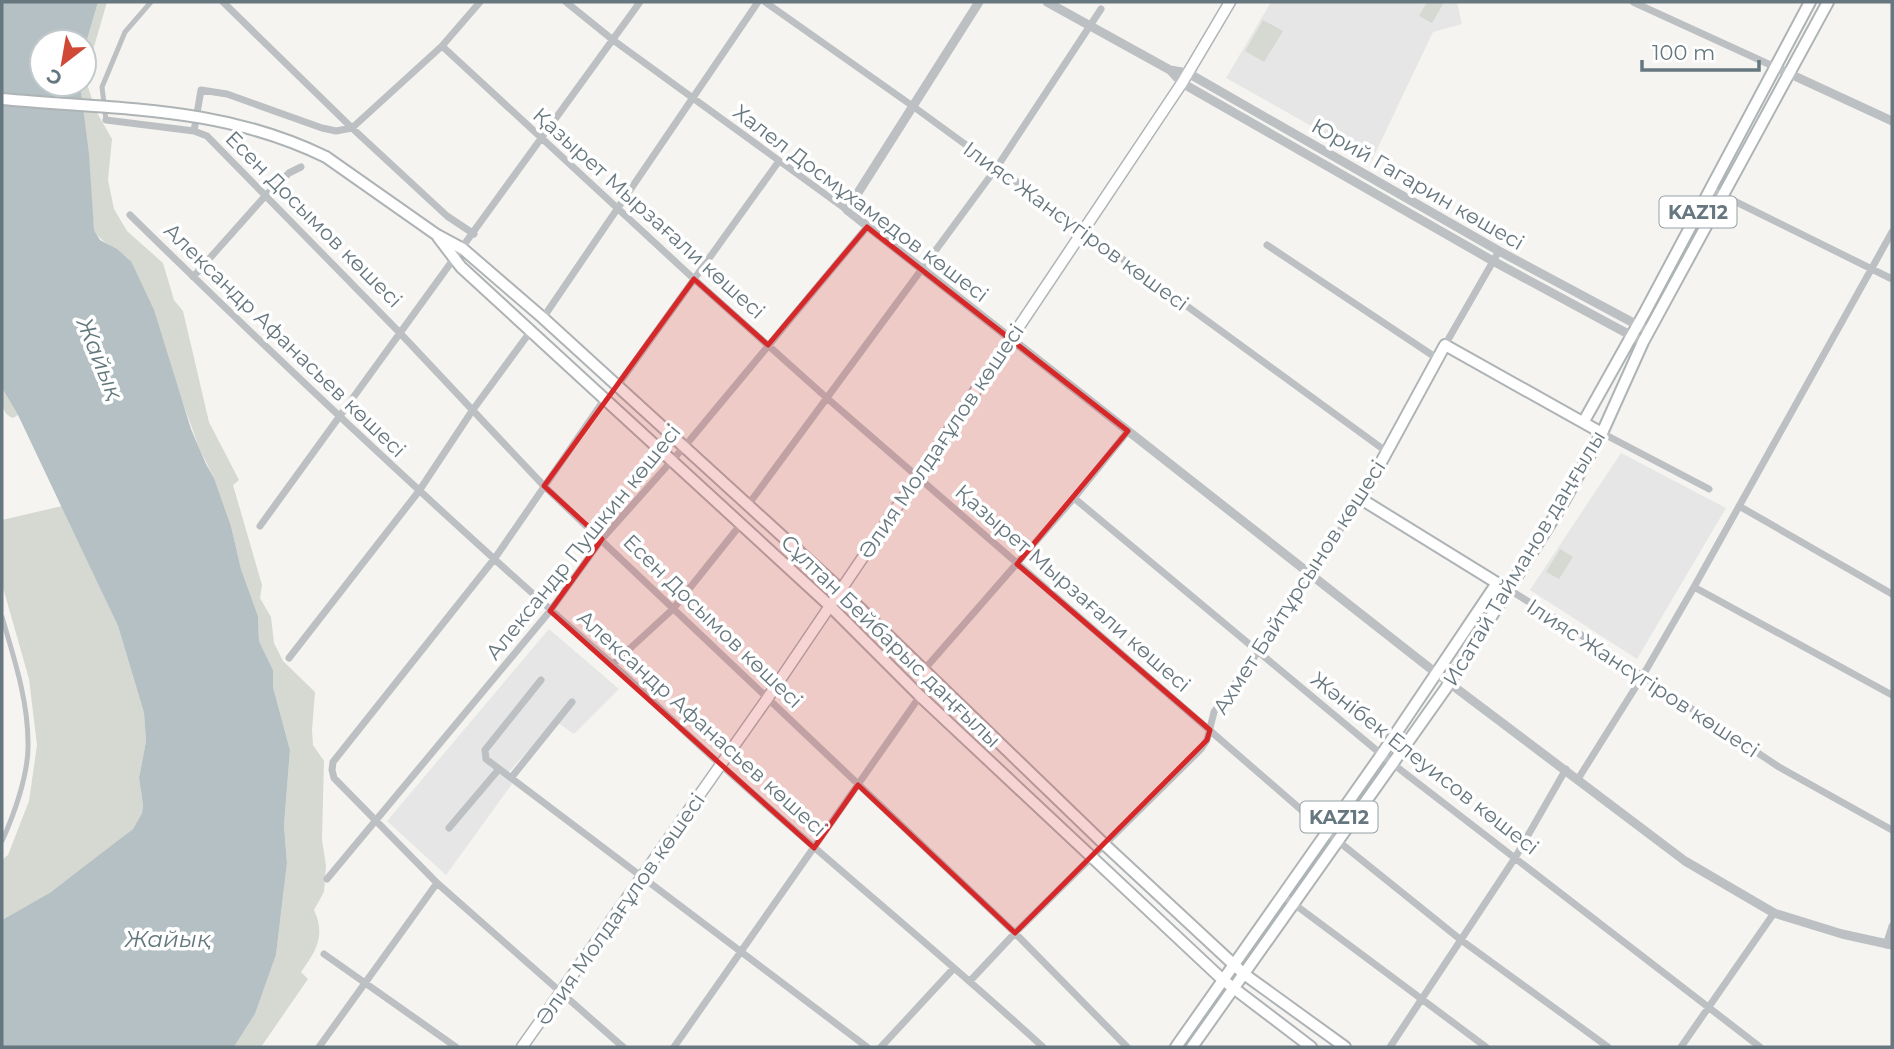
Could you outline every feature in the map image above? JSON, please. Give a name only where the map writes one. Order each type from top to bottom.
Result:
[{"type":"main road","name":"Әлия Молдағұлов көшесі","points":[[522,1047],[767,699],[1182,83],[1230,2]]},
{"type":"main road","name":"Исатай Тайманов даңғылы","points":[[1584,421],[1811,2]]},
{"type":"main road","name":"Исатай Тайманов даңғылы","points":[[1192,1047],[1449,682],[1560,508],[1602,433],[1643,342],[1828,2]]},
{"type":"main road","name":"Сұлтан Бейбарыс даңғылы","points":[[2,99],[142,109],[204,117],[258,129],[296,142],[326,157],[437,235],[463,249],[618,385],[840,589],[1104,845],[1234,965],[1345,1047]]},
{"type":"main road","name":"Сұлтан Бейбарыс даңғылы","points":[[437,235],[455,261],[829,605],[920,696],[1223,980],[1311,1047]]},
{"type":"main road","name":"Ахмет Байтұрсынов көшесі","points":[[1361,499],[1445,345]]},
{"type":"main road","points":[[1445,345],[1602,433]]},
{"type":"main road","name":"Ілияс Жансүгіров көшесі","points":[[1361,499],[1497,583]]},
{"type":"main road","name":"Исатай Тайманов даңғылы","points":[[1176,1047],[1328,833],[1497,583]]},
{"type":"main road","points":[[1004,775],[1008,767],[1017,761]]},
{"type":"street","points":[[106,120],[102,87],[125,32],[151,2]]},
{"type":"street","points":[[223,2],[447,216],[474,234]]},
{"type":"street","points":[[194,131],[201,89],[227,94],[322,128],[336,131],[352,128],[442,46],[480,2]]},
{"type":"street","name":"Халел Досмұхамедов көшесі","points":[[566,2],[613,40],[847,210],[1436,673],[1685,861],[1774,914],[1889,945]]},
{"type":"street","points":[[260,526],[400,332],[455,261],[540,138],[640,2]]},
{"type":"street","points":[[542,318],[758,2]]},
{"type":"street","name":"Ілияс Жансүгіров көшесі","points":[[765,2],[997,167],[1387,452]]},
{"type":"street","points":[[847,210],[979,2]]},
{"type":"street","name":"Юрий Гагарин көшесі","points":[[1047,2],[1170,70],[1182,83],[1493,261],[1643,342]]},
{"type":"street","points":[[1633,2],[1892,121]]},
{"type":"street","points":[[748,505],[997,167],[1101,9]]},
{"type":"street","name":"Қазырет Мырзағали көшесі","points":[[442,46],[828,399],[1328,833],[1461,940],[1608,1047]]},
{"type":"street","name":"Юрий Гагарин көшесі","points":[[1170,70],[1188,73],[1499,251],[1649,331]]},
{"type":"street","name":"Есен Досымов көшесі","points":[[106,120],[194,131],[206,136],[400,332],[544,486],[1015,933],[1127,1047]]},
{"type":"street","points":[[618,385],[779,161]]},
{"type":"street","points":[[193,277],[266,195],[289,173],[301,167]]},
{"type":"street","points":[[1710,189],[1892,279]]},
{"type":"street","name":"Александр Афанасьев көшесі","points":[[130,215],[340,417],[550,611],[720,765],[1043,1047]]},
{"type":"street","name":"Александр Пушкин көшесі","points":[[327,879],[550,611],[602,539],[685,446],[867,227]]},
{"type":"street","points":[[1578,779],[1694,587],[1892,232]]},
{"type":"street","points":[[1267,245],[1438,359]]},
{"type":"street","name":"Ахмет Байтұрсынов көшесі","points":[[1445,345],[1499,251]]},
{"type":"street","points":[[289,658],[419,491],[472,411],[530,332]]},
{"type":"street","points":[[604,400],[495,558],[333,762],[332,770],[334,778],[437,883],[623,1047]]},
{"type":"street","points":[[923,671],[1074,498],[1128,431]]},
{"type":"street","points":[[1602,433],[1709,489]]},
{"type":"street","name":"Жәнібек Елеуисов көшесі","points":[[1074,498],[1393,764],[1760,1047]]},
{"type":"street","name":"Ахмет Байтұрсынов көшесі","points":[[970,981],[1201,749],[1207,740],[1214,712],[1258,652],[1361,499]]},
{"type":"street","points":[[1739,506],[1892,594]]},
{"type":"street","points":[[612,665],[673,609],[741,524]]},
{"type":"street","name":"Ілияс Жансүгіров көшесі","points":[[1497,583],[1779,767],[1892,830]]},
{"type":"street","points":[[1694,587],[1892,695]]},
{"type":"street","points":[[2,617],[22,684],[28,745],[16,809],[2,841]]},
{"type":"street","points":[[541,680],[485,750],[486,759],[867,1047]]},
{"type":"street","points":[[674,1047],[920,696]]},
{"type":"street","points":[[510,778],[572,702]]},
{"type":"street","points":[[449,828],[499,768]]},
{"type":"street","points":[[1390,1047],[1516,858],[1566,769]]},
{"type":"street","points":[[319,1047],[437,883]]},
{"type":"street","points":[[1282,895],[1486,1047]]},
{"type":"street","points":[[1681,1047],[1774,914]]},
{"type":"street","points":[[1889,945],[1892,926]]},
{"type":"street","points":[[324,954],[456,1047]]},
{"type":"street","points":[[881,1047],[954,968]]},
{"type":"highlighted area","points":[[867,227],[1128,431],[1017,564],[1210,730],[1207,740],[1015,933],[858,785],[814,848],[550,611],[602,539],[544,486],[694,279],[768,345]]},
{"type":"shaded area","points":[[98,2],[107,2],[98,33],[98,28],[90,28]]},
{"type":"shaded area","points":[[1271,2],[1457,2],[1462,24],[1433,32],[1372,160],[1226,78]]},
{"type":"shaded area","points":[[1427,2],[1444,2],[1432,23],[1419,16]]},
{"type":"shaded area","points":[[1263,20],[1283,31],[1264,62],[1245,51]]},
{"type":"shaded area","points":[[81,98],[92,98],[112,139],[108,180],[114,209],[127,231],[163,263],[174,300],[183,311],[209,422],[239,480],[233,485],[262,585],[260,598],[271,617],[274,643],[283,661],[315,692],[312,730],[313,745],[324,761],[322,840],[326,866],[324,892],[314,910],[318,919],[318,943],[301,972],[308,979],[261,1047],[234,1047],[255,1014],[276,955],[287,863],[284,826],[290,750],[273,687],[273,670],[259,641],[258,616],[214,478],[200,450],[131,261],[94,230]]},
{"type":"shaded area","points":[[2,388],[18,415],[13,418],[4,410]]},
{"type":"shaded area","points":[[1621,453],[1726,508],[1637,659],[1530,590]]},
{"type":"shaded area","points":[[62,506],[118,626],[144,713],[146,741],[139,778],[142,813],[133,829],[84,868],[51,892],[2,920],[2,860],[8,855],[29,801],[37,745],[29,679],[2,584],[2,520]]},
{"type":"shaded area","points":[[1560,549],[1573,557],[1559,579],[1546,572]]},
{"type":"shaded area","points":[[549,629],[619,689],[574,734],[555,721],[506,775],[512,784],[446,875],[387,821]]},
{"type":"water","name":"Жайық","points":[[2,2],[98,2],[90,28],[28,28],[28,98],[82,98],[94,230],[100,240],[131,261],[154,310],[191,429],[214,478],[231,526],[241,569],[258,616],[259,641],[273,670],[273,687],[290,750],[284,826],[287,863],[276,955],[255,1014],[234,1047],[2,1047],[2,920],[51,892],[133,829],[142,813],[139,778],[146,741],[144,713],[118,626],[18,415],[2,388]]}]
